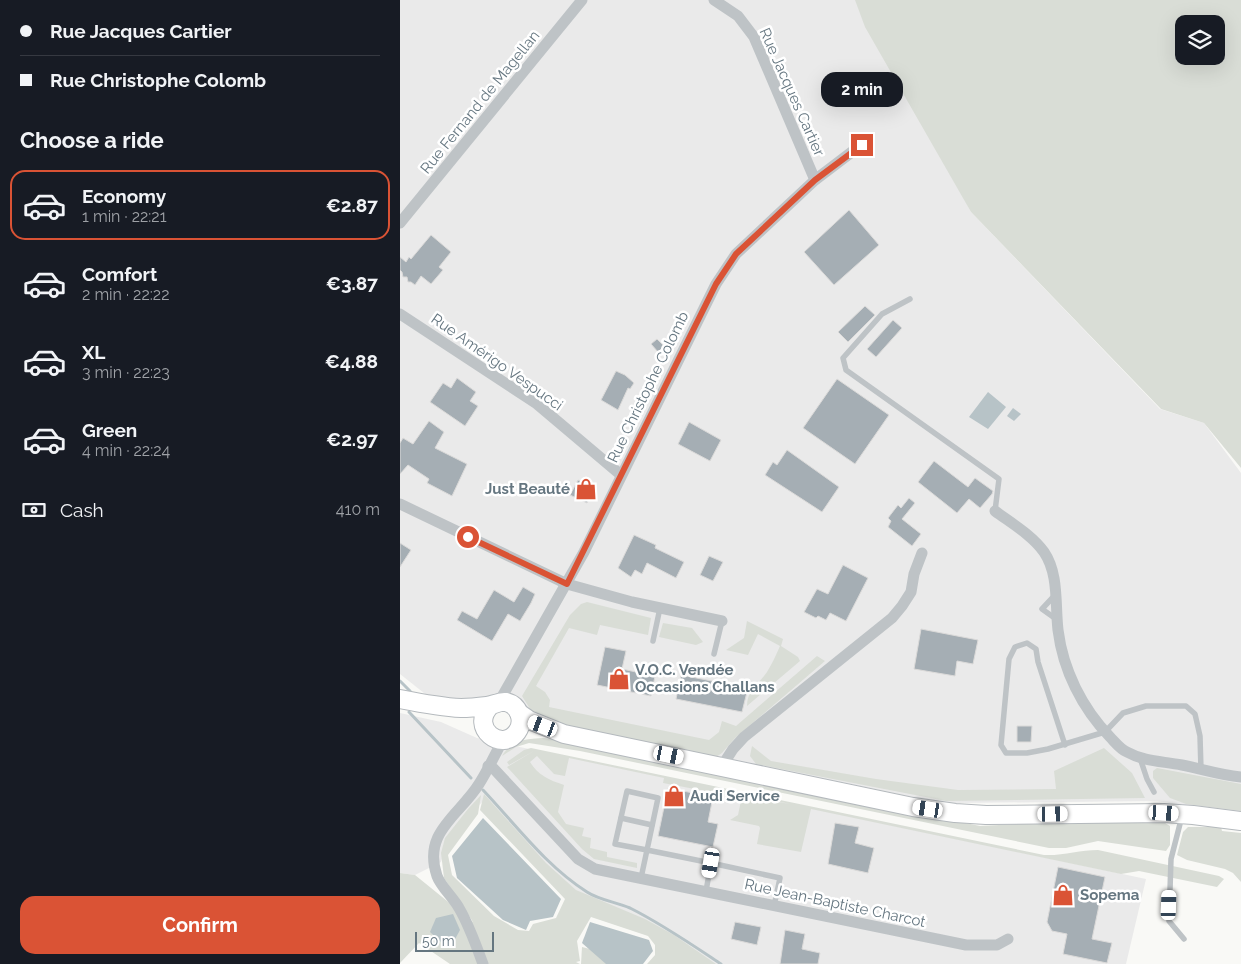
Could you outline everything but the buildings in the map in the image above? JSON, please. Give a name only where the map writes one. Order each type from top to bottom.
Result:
[{"type":"main road","points":[[400,699],[460,708],[505,706],[529,720],[564,734]]},
{"type":"main road","points":[[419,702],[467,718],[498,735],[526,733],[564,734],[897,803],[955,813],[986,815],[1120,812],[1182,814],[1241,821]]},
{"type":"main road","points":[[498,735],[483,716],[505,706]]},
{"type":"main road","points":[[498,735],[521,725],[505,706]]},
{"type":"street","name":"Rue Fernand de Magellan","points":[[400,223],[582,0]]},
{"type":"street","name":"Rue Jacques Cartier","points":[[714,0],[738,16],[754,37],[815,180]]},
{"type":"street","name":"Rue Christophe Colomb","points":[[505,706],[511,681],[567,584],[716,284],[736,254],[815,180],[862,145]]},
{"type":"street","name":"Rue Amérigo Vespucci","points":[[400,314],[536,404],[621,475]]},
{"type":"street","points":[[400,504],[567,584],[660,608],[722,621]]},
{"type":"street","points":[[995,511],[1032,539],[1044,552],[1052,572],[1056,594],[1058,630],[1066,665],[1076,690],[1105,732],[1124,751],[1152,762],[1181,765],[1241,777]]},
{"type":"street","points":[[722,766],[733,749],[744,737],[892,618],[910,592],[922,553]]},
{"type":"street","points":[[483,964],[466,921],[438,878],[432,857],[435,840],[478,785],[489,764],[498,735]]},
{"type":"street","name":"Rue Jean-Baptiste Charcot","points":[[489,764],[578,859],[595,869],[966,945],[997,945],[1008,939]]},
{"type":"lane","points":[[910,299],[882,314],[843,358],[846,370],[999,479],[995,511]]},
{"type":"lane","points":[[653,641],[660,608]]},
{"type":"lane","points":[[714,654],[722,621]]},
{"type":"lane","points":[[1065,745],[1038,662],[1036,649],[1027,643],[1015,646],[1009,660],[1001,745],[1006,753],[1027,752],[1065,745],[1105,732],[1123,713],[1146,706],[1186,706],[1195,714],[1201,770]]},
{"type":"lane","points":[[1140,758],[1147,779],[1154,792]]},
{"type":"lane","points":[[641,878],[647,850],[658,798],[627,791],[615,844],[647,850],[711,863],[780,878],[774,906]]},
{"type":"lane","points":[[1182,814],[1171,860],[1169,920],[1184,940]]},
{"type":"lane","points":[[621,818],[652,826]]},
{"type":"lane","points":[[706,891],[711,863]]},
{"type":"shaded area","points":[[400,0],[860,0],[971,212],[1160,409],[1204,423],[1241,473],[1241,814],[1157,801],[952,803],[927,800],[543,720],[529,715],[519,700],[495,693],[474,702],[429,697],[400,674]]},
{"type":"shaded area","points":[[855,0],[1241,0],[1241,468],[1204,423],[1161,409],[971,212],[865,27]]},
{"type":"shaded area","points":[[988,392],[1006,407],[988,429],[969,417]]},
{"type":"shaded area","points":[[1013,408],[1021,414],[1014,421],[1007,416]]},
{"type":"shaded area","points":[[587,602],[651,618],[648,635],[600,625],[597,635],[569,628],[536,686],[545,692],[550,700],[549,707],[709,740],[719,732],[722,721],[736,726],[817,656],[825,661],[713,759],[552,725],[532,712],[522,696],[570,615],[581,604]]},
{"type":"shaded area","points":[[747,621],[783,639],[781,646],[798,657],[800,661],[747,706],[751,691],[767,672],[780,646],[758,634],[748,655],[726,650],[744,638]]},
{"type":"shaded area","points":[[663,623],[692,628],[703,642],[696,645],[659,637]]},
{"type":"shaded area","points":[[400,713],[441,722],[477,738],[1146,879],[1126,964],[713,964],[572,894],[485,799],[449,837],[441,862],[415,875],[400,873]]},
{"type":"shaded area","points":[[544,738],[594,746],[980,826],[1093,820],[1153,820],[1170,826],[1170,845],[1166,851],[1098,841],[1066,848],[1049,848],[580,751],[529,743],[516,747],[502,756],[515,743]]},
{"type":"shaded area","points":[[752,746],[771,761],[876,779],[958,790],[1056,789],[1054,771],[1104,748],[1132,773],[1145,798],[946,801],[756,764],[750,756]]},
{"type":"shaded area","points":[[531,748],[1044,855],[1098,850],[1219,876],[1224,879],[1217,887],[1139,871],[1121,874],[811,809],[801,852],[757,844],[759,826],[730,820],[738,815],[742,796],[790,804],[742,794],[737,797],[663,783],[664,778],[569,758],[565,776],[554,774],[537,756],[530,762],[544,776],[564,785],[558,812],[566,824],[584,828],[582,836],[591,838],[590,848],[607,852],[607,857],[637,863],[637,868],[594,859],[582,849],[507,767],[534,751],[509,765],[507,762],[524,750]]},
{"type":"shaded area","points":[[1157,768],[1241,784],[1241,811],[1186,804],[1170,798],[1153,778],[1153,771]]},
{"type":"shaded area","points":[[484,794],[546,863],[576,890],[645,919],[674,935],[716,964],[647,964],[655,955],[655,945],[648,936],[591,917],[577,941],[580,961],[576,962],[580,964],[450,964],[419,943],[400,963],[400,873],[415,875],[473,922],[444,878],[441,853],[445,838],[481,795],[478,814],[448,855],[452,875],[494,916],[518,930],[529,931],[533,924],[556,918],[565,899],[480,810]]},
{"type":"shaded area","points":[[483,818],[561,899],[553,917],[530,921],[526,930],[503,920],[457,878],[452,856]]},
{"type":"shaded area","points":[[1188,827],[1221,827],[1222,831],[1241,833],[1241,882],[1233,873],[1225,869],[1187,860],[1177,855],[1183,832]]},
{"type":"shaded area","points":[[453,914],[460,930],[454,941],[442,943],[430,932],[436,918]]},
{"type":"shaded area","points":[[590,922],[649,940],[653,951],[643,964],[606,964],[582,943]]},
{"type":"shaded area","points":[[582,947],[590,949],[614,964],[581,964]]},
{"type":"waterway","points":[[400,681],[410,691]]},
{"type":"waterway","points":[[409,712],[471,778]]},
{"type":"waterway","points":[[483,790],[545,858],[572,882],[592,895],[642,914],[721,964]]},
{"type":"place","name":"Just Beauté","points":[[586,489]]},
{"type":"place","name":"V.O.C. Vendée Occasions Challans","points":[[619,679]]},
{"type":"place","name":"Audi Service","points":[[674,796]]},
{"type":"place","name":"Sopema","points":[[1063,895]]},
{"type":"route","points":[[468,537],[567,584],[716,284],[736,254],[815,180],[862,145]]}]
